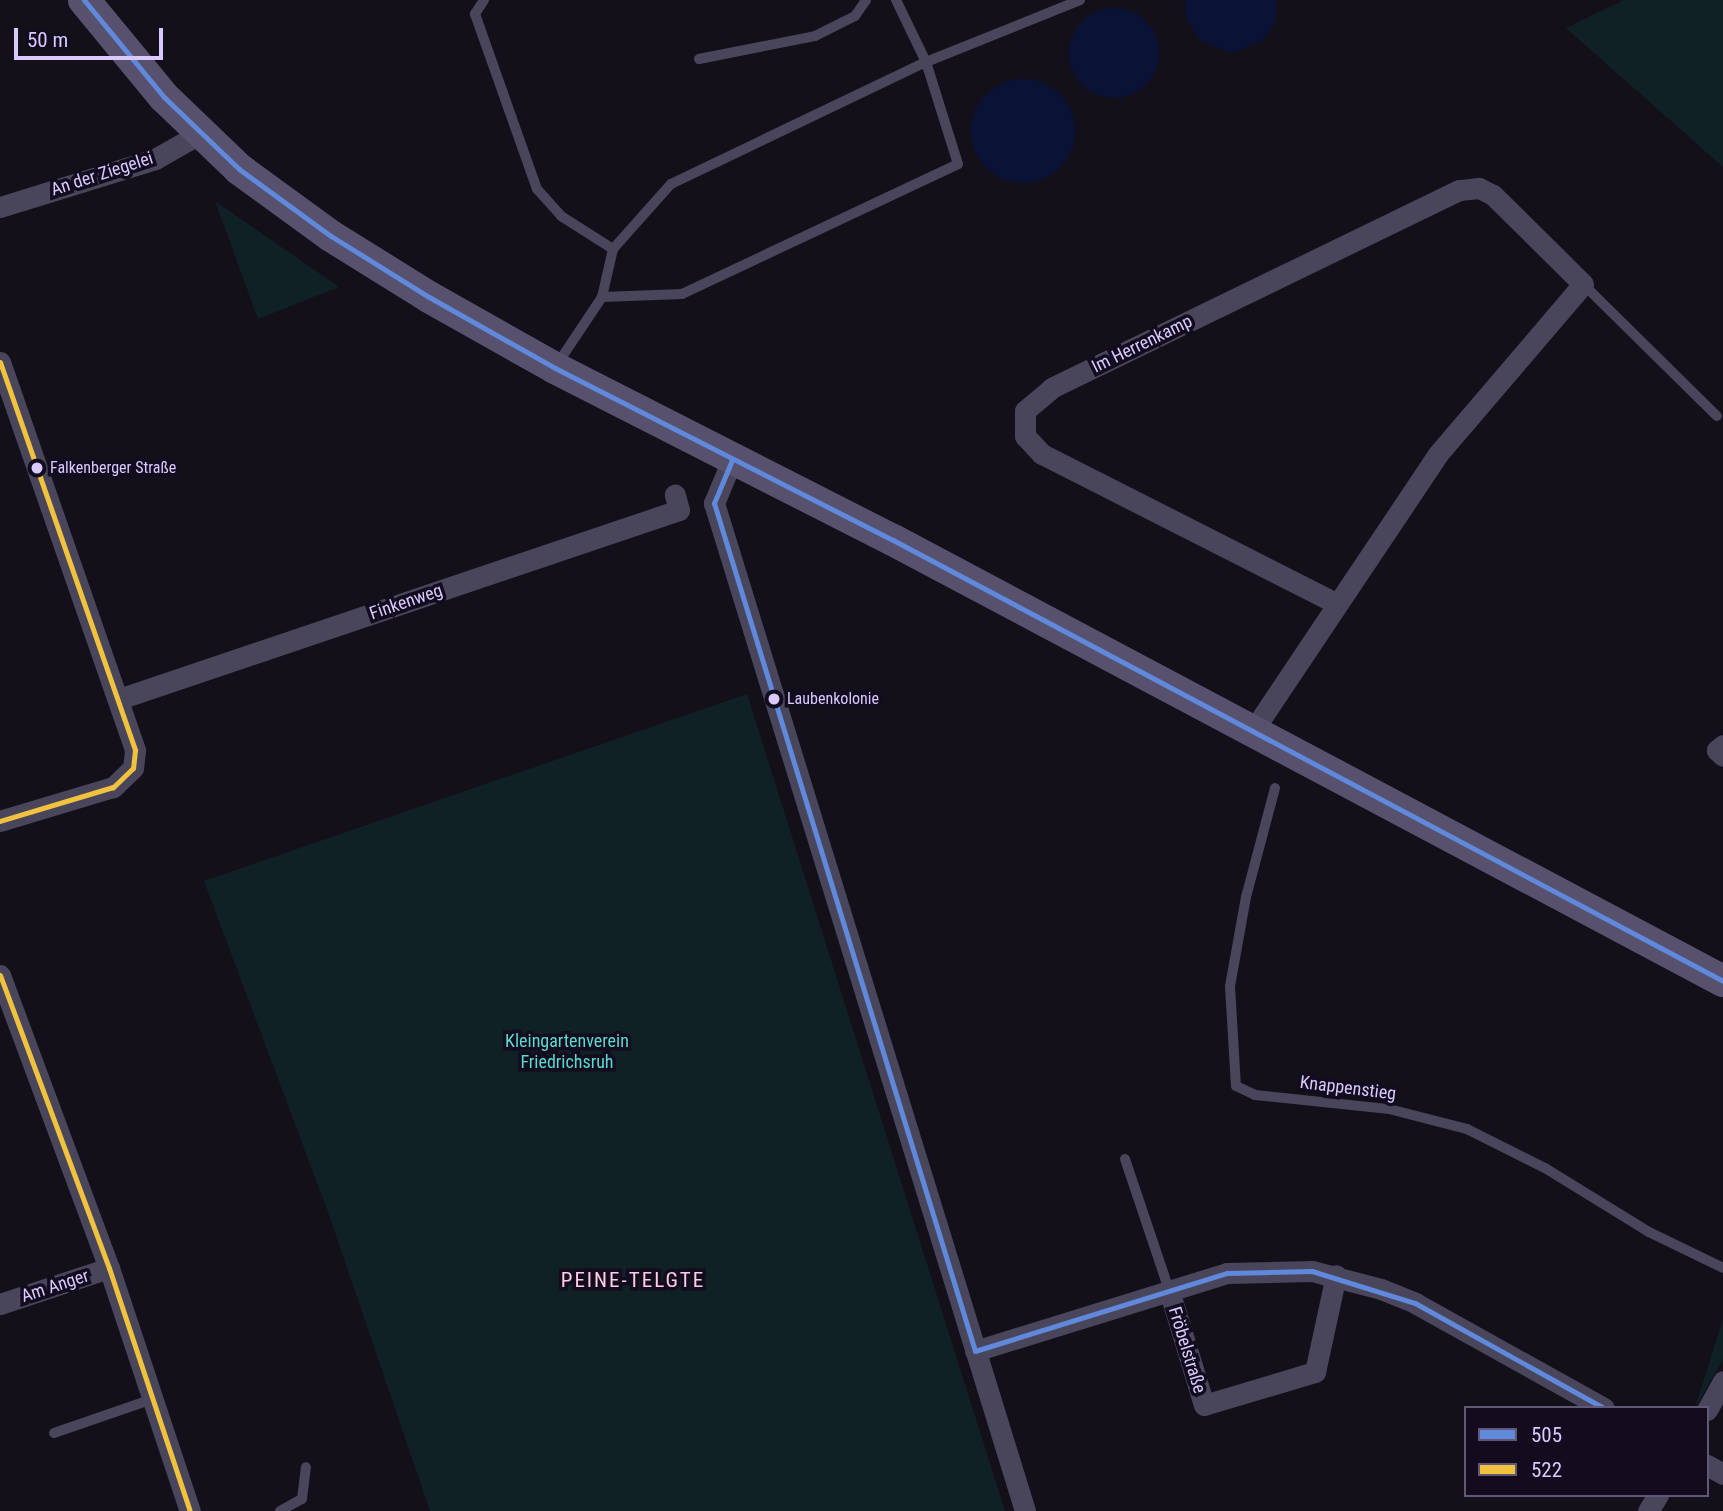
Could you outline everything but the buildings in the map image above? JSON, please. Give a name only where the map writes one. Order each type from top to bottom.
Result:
[{"type":"main road","points":[[84,0],[164,97],[201,133],[239,169],[331,236],[555,368],[1723,981]]},
{"type":"street","name":"An der Ziegelei","points":[[0,207],[155,159],[201,133]]},
{"type":"street","name":"Im Herrenkamp","points":[[1336,603],[1042,454],[1025,436],[1025,411],[1052,388],[1459,190],[1479,188],[1493,195],[1583,284]]},
{"type":"street","points":[[1252,732],[1438,454],[1583,284]]},
{"type":"street","points":[[0,362],[135,750],[134,768],[113,787],[0,821]]},
{"type":"street","points":[[732,460],[714,503],[1025,1511]]},
{"type":"street","name":"Finkenweg","points":[[119,699],[679,510],[675,495]]},
{"type":"street","points":[[1723,745],[1717,750],[1723,756]]},
{"type":"street","points":[[0,975],[109,1268],[190,1511]]},
{"type":"street","name":"Am Anger","points":[[0,1304],[109,1268]]},
{"type":"street","name":"Fröbelstraße","points":[[975,1351],[1170,1290],[1245,1271],[1280,1268],[1336,1276],[1415,1303],[1600,1406]]},
{"type":"street","name":"Fröbelstraße","points":[[1170,1290],[1204,1405],[1315,1372],[1336,1276]]},
{"type":"street","points":[[1709,1406],[1723,1381]]},
{"type":"lane","points":[[484,0],[475,14],[537,190],[561,216],[613,249]]},
{"type":"lane","points":[[699,59],[815,36],[855,16],[866,0]]},
{"type":"lane","points":[[602,297],[681,294],[958,164],[926,62],[896,0]]},
{"type":"lane","points":[[555,368],[602,297],[613,249],[671,184],[926,62],[1080,0]]},
{"type":"lane","name":"Im Herrenkamp","points":[[1583,284],[1717,416]]},
{"type":"lane","name":"Knappenstieg","points":[[1275,788],[1246,897],[1230,986],[1236,1086],[1255,1095],[1389,1109],[1467,1129],[1545,1168],[1649,1232],[1723,1268]]},
{"type":"lane","points":[[1125,1159],[1170,1290]]},
{"type":"lane","points":[[54,1433],[153,1399]]},
{"type":"lane","points":[[280,1511],[303,1499],[306,1467]]},
{"type":"green space","points":[[1624,0],[1723,0],[1723,167],[1566,28]]},
{"type":"green space","points":[[215,201],[339,287],[258,319]]},
{"type":"green space","name":"Kleingartenverein Friedrichsruh","points":[[747,694],[1005,1511],[430,1511],[328,1212],[204,881]]},
{"type":"green space","points":[[1723,1319],[1723,1359],[1696,1406]]},
{"type":"water","points":[[1185,0],[1277,0],[1275,23],[1262,41],[1231,53],[1199,40],[1186,17]]},
{"type":"water","points":[[1114,8],[1131,12],[1146,21],[1155,36],[1159,53],[1155,70],[1146,85],[1131,94],[1114,98],[1097,94],[1082,85],[1073,70],[1069,53],[1073,36],[1082,21],[1097,12]]},
{"type":"water","points":[[1023,79],[1043,83],[1060,94],[1071,111],[1075,131],[1071,151],[1060,168],[1043,179],[1023,183],[1003,179],[986,168],[975,151],[971,131],[975,111],[986,94],[1003,83]]},
{"type":"transit line","name":"505","points":[[84,0],[164,97],[239,169],[331,236],[429,297],[555,368],[893,540],[1723,981]]},
{"type":"transit line","name":"522","points":[[0,362],[135,750],[133,768],[113,787],[0,821]]},
{"type":"transit line","name":"505","points":[[732,460],[714,503],[975,1351]]},
{"type":"transit line","name":"522","points":[[0,975],[109,1268],[190,1511]]},
{"type":"transit line","name":"505","points":[[975,1351],[1227,1273],[1312,1271],[1415,1303],[1600,1406]]},
{"type":"place","name":"Falkenberger Straße","points":[[37,468]]},
{"type":"place","name":"Laubenkolonie","points":[[774,699]]},
{"type":"district","name":"PEINE-TELGTE","points":[[633,1280]]}]
